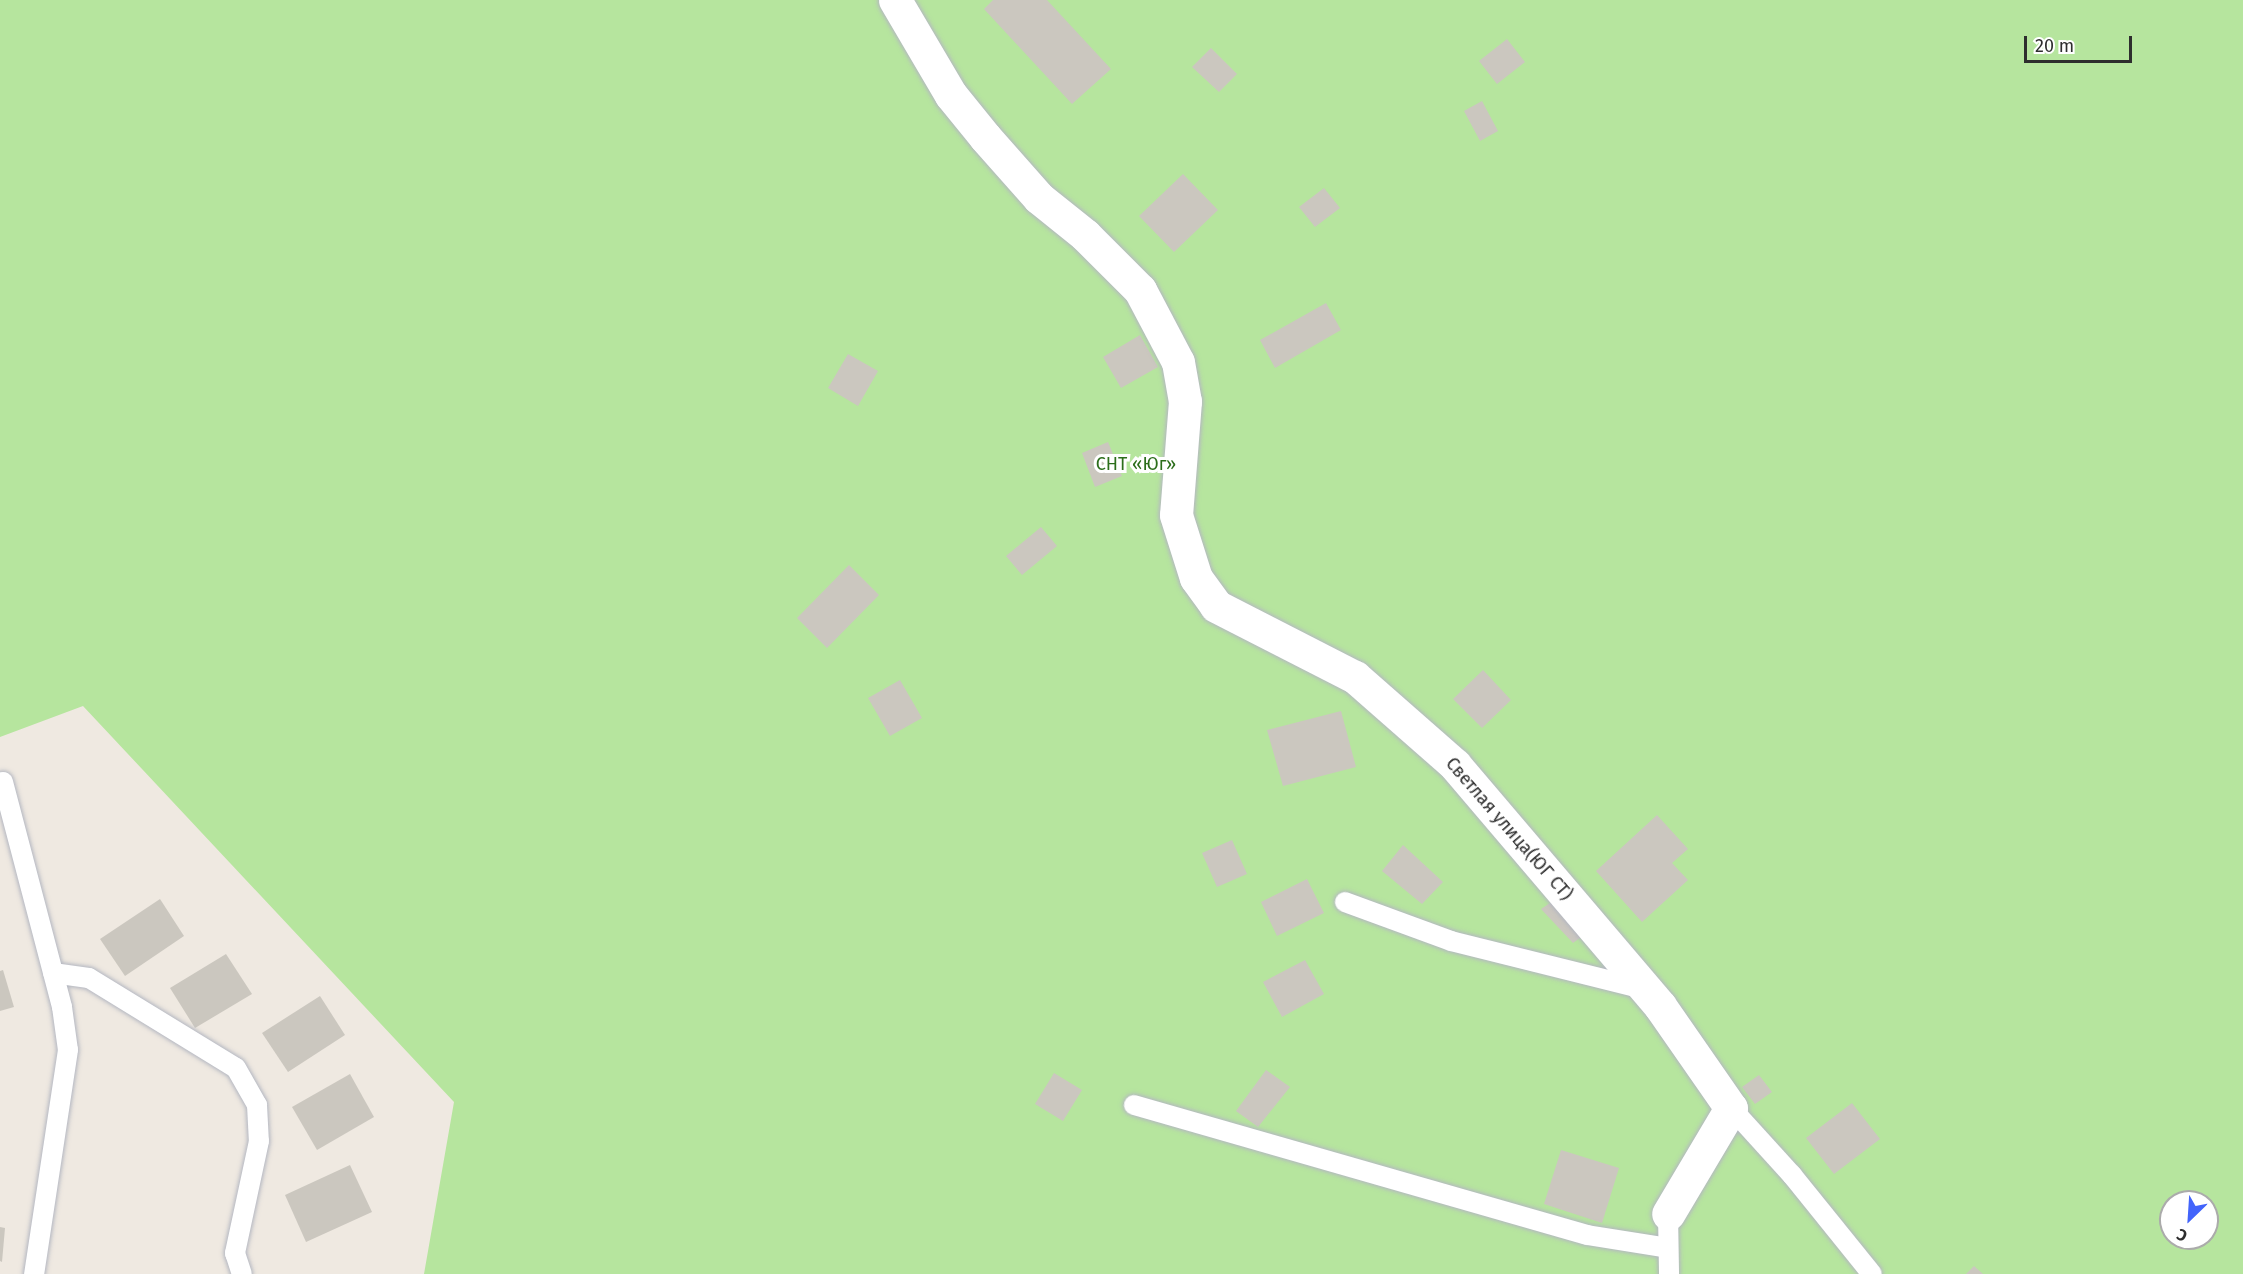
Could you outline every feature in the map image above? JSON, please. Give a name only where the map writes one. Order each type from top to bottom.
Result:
[{"type":"street","name":"Светлая улица(ЮГ СТ)","points":[[895,0],[951,95],[979,129],[1039,198],[1085,235],[1140,290],[1178,362],[1185,401],[1176,515],[1196,578],[1216,606],[1355,677],[1455,765],[1647,990],[1731,1108]]},
{"type":"street","points":[[1668,1214],[1731,1108]]},
{"type":"lane","points":[[3,782],[62,1007],[68,1050],[34,1274]]},
{"type":"lane","points":[[1345,902],[1451,941],[1647,990]]},
{"type":"lane","points":[[52,973],[89,978],[236,1068],[257,1106],[259,1141],[236,1253],[242,1274]]},
{"type":"lane","points":[[1134,1105],[1587,1236],[1668,1248]]},
{"type":"lane","points":[[1731,1108],[1792,1175],[1872,1274]]},
{"type":"lane","points":[[1668,1214],[1669,1274]]},
{"type":"green space","name":"СНТ «Юг»","points":[[0,0],[2243,0],[2243,1274],[424,1274],[454,1102],[83,706],[0,737]]},
{"type":"building","points":[[993,0],[1047,0],[1111,69],[1072,104],[984,9]]},
{"type":"building","points":[[1507,39],[1525,62],[1497,84],[1479,61]]},
{"type":"building","points":[[1211,48],[1237,74],[1219,92],[1192,67]]},
{"type":"building","points":[[1482,101],[1498,131],[1480,141],[1464,111]]},
{"type":"building","points":[[1183,174],[1218,210],[1174,252],[1139,216]]},
{"type":"building","points":[[1324,188],[1340,208],[1315,227],[1299,207]]},
{"type":"building","points":[[1326,303],[1341,330],[1275,368],[1260,340]]},
{"type":"building","points":[[1140,335],[1158,367],[1121,388],[1103,357]]},
{"type":"building","points":[[848,354],[878,371],[858,406],[828,388]]},
{"type":"building","points":[[1108,442],[1122,476],[1095,487],[1082,453]]},
{"type":"building","points":[[1041,527],[1057,546],[1022,575],[1006,556]]},
{"type":"building","points":[[849,565],[879,595],[827,648],[797,618]]},
{"type":"building","points":[[1483,670],[1511,700],[1482,728],[1453,699]]},
{"type":"building","points":[[900,680],[922,718],[890,736],[868,698]]},
{"type":"building","points":[[1341,711],[1356,767],[1283,786],[1267,730]]},
{"type":"building","points":[[1657,815],[1688,849],[1672,863],[1688,880],[1642,922],[1596,871]]},
{"type":"building","points":[[1232,840],[1247,874],[1217,887],[1202,853]]},
{"type":"building","points":[[1403,845],[1443,882],[1422,904],[1382,871]]},
{"type":"building","points":[[1307,879],[1324,913],[1277,936],[1261,902]]},
{"type":"building","points":[[1559,897],[1588,932],[1573,943],[1541,909]]},
{"type":"building","points":[[160,899],[184,936],[125,976],[100,939]]},
{"type":"building","points":[[226,954],[252,994],[195,1028],[170,988]]},
{"type":"building","points":[[1305,960],[1324,994],[1282,1017],[1263,982]]},
{"type":"building","points":[[3,970],[14,1007],[0,1011],[0,971]]},
{"type":"building","points":[[320,996],[345,1035],[288,1072],[262,1033]]},
{"type":"building","points":[[1266,1070],[1290,1087],[1258,1127],[1236,1111]]},
{"type":"building","points":[[1054,1073],[1082,1090],[1063,1121],[1035,1104]]},
{"type":"building","points":[[350,1074],[374,1117],[317,1150],[292,1107]]},
{"type":"building","points":[[1759,1075],[1772,1092],[1755,1104],[1742,1087]]},
{"type":"building","points":[[1852,1103],[1880,1139],[1834,1174],[1806,1138]]},
{"type":"building","points":[[1561,1150],[1619,1168],[1602,1223],[1544,1204]]},
{"type":"building","points":[[350,1165],[372,1212],[306,1242],[285,1195]]},
{"type":"building","points":[[0,1227],[5,1228],[2,1262],[0,1261]]},
{"type":"building","points":[[1974,1266],[1983,1274],[1966,1274]]}]
